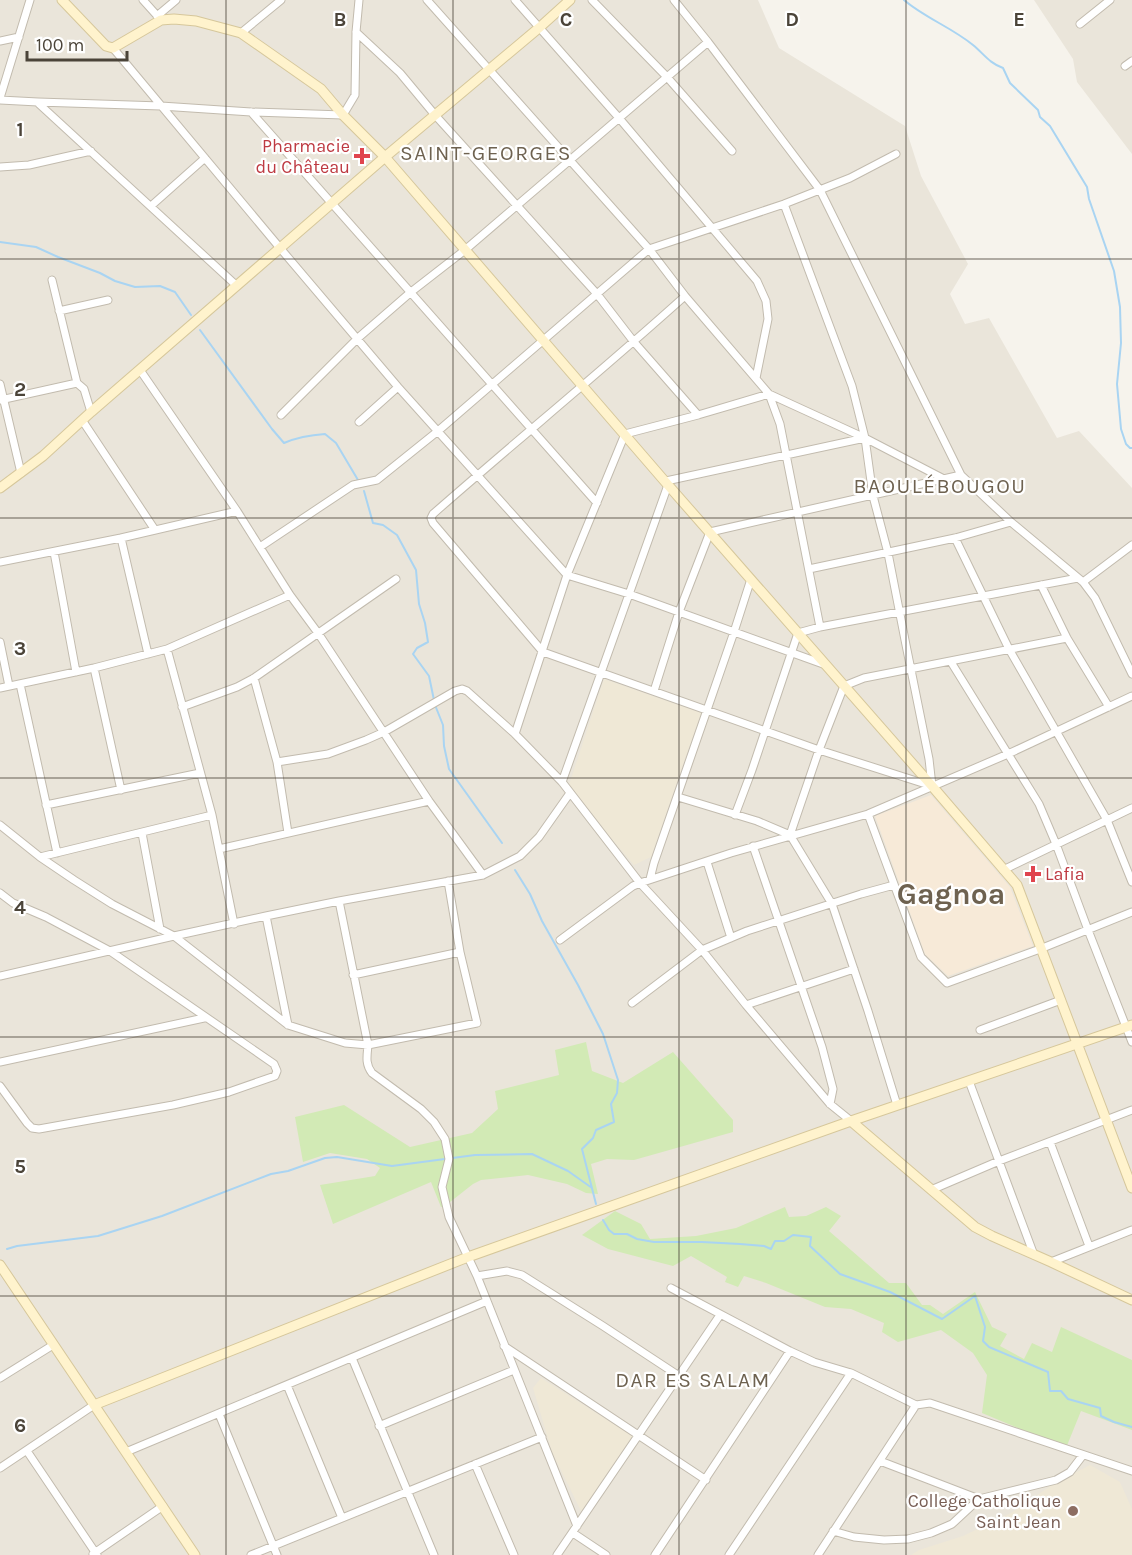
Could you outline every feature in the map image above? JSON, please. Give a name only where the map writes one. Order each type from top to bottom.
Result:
[{"type":"street","points":[[30,0],[0,99],[343,115]]},
{"type":"street","points":[[62,0],[106,46],[113,48],[398,387],[567,575],[629,594],[825,664]]},
{"type":"street","points":[[142,0],[159,18],[196,21],[241,33],[321,89],[385,157],[1017,885],[1132,1188]]},
{"type":"street","points":[[113,48],[159,18],[176,0]]},
{"type":"street","points":[[241,33],[281,0]]},
{"type":"street","points":[[343,115],[355,95],[359,0]]},
{"type":"street","points":[[427,0],[649,249],[769,394],[780,424],[787,455],[820,627]]},
{"type":"street","points":[[515,0],[619,118],[757,281],[766,301],[768,319],[756,378]]},
{"type":"street","points":[[0,488],[43,456],[385,157],[570,0]]},
{"type":"street","points":[[592,0],[667,77],[732,151]]},
{"type":"street","points":[[674,0],[820,190],[961,475],[1011,522],[1081,580],[1095,598],[1132,674]]},
{"type":"street","points":[[1080,24],[1110,0]]},
{"type":"street","points":[[356,32],[400,73],[435,115],[597,294],[634,342],[698,416]]},
{"type":"street","points":[[0,41],[18,37]]},
{"type":"street","points":[[281,415],[358,338],[411,292],[465,250],[708,42]]},
{"type":"street","points":[[1125,66],[1132,61]]},
{"type":"street","points":[[38,102],[237,286]]},
{"type":"street","points":[[251,112],[597,502]]},
{"type":"street","points":[[0,167],[29,165],[91,151]]},
{"type":"street","points":[[260,547],[353,485],[377,480],[438,431],[649,249],[784,204],[850,178],[896,154]]},
{"type":"street","points":[[152,206],[205,158]]},
{"type":"street","points":[[784,204],[852,386],[865,438],[873,496],[888,553],[929,759],[932,786]]},
{"type":"street","points":[[52,280],[77,383],[84,389],[91,412]]},
{"type":"street","points":[[686,296],[433,514],[431,518],[433,523],[543,652],[819,750],[932,786]]},
{"type":"street","points":[[59,311],[108,300]]},
{"type":"street","points":[[140,370],[237,511],[429,801],[483,875]]},
{"type":"street","points":[[2,400],[77,383]]},
{"type":"street","points":[[0,384],[21,473]]},
{"type":"street","points":[[359,422],[398,387]]},
{"type":"street","points":[[625,434],[698,416],[769,394],[865,438],[944,479]]},
{"type":"street","points":[[82,420],[155,530]]},
{"type":"street","points":[[514,734],[567,575],[625,434]]},
{"type":"street","points":[[667,483],[865,438]]},
{"type":"street","points":[[710,532],[961,475]]},
{"type":"street","points":[[562,782],[667,483]]},
{"type":"street","points":[[0,562],[121,538],[237,511]]},
{"type":"street","points":[[809,569],[955,538],[1011,522]]},
{"type":"street","points":[[654,691],[679,612],[710,532]]},
{"type":"street","points":[[121,538],[148,654]]},
{"type":"street","points":[[955,538],[1009,650],[1107,820],[1132,882]]},
{"type":"street","points":[[798,633],[1041,585],[1081,580],[1132,545]]},
{"type":"street","points":[[54,552],[76,672]]},
{"type":"street","points":[[182,707],[237,687],[254,678],[396,579]]},
{"type":"street","points":[[650,879],[751,579]]},
{"type":"street","points":[[1041,585],[1067,638],[1109,707]]},
{"type":"street","points":[[0,688],[94,668],[167,648],[290,594]]},
{"type":"street","points":[[735,815],[798,633]]},
{"type":"street","points":[[790,835],[844,686],[864,678],[1067,638]]},
{"type":"street","points":[[0,642],[9,686]]},
{"type":"street","points":[[167,648],[212,815],[234,924]]},
{"type":"street","points":[[951,662],[1039,804],[1088,930],[1129,1026],[1132,1042]]},
{"type":"street","points":[[94,668],[120,790]]},
{"type":"street","points":[[254,678],[277,762],[288,833]]},
{"type":"street","points":[[20,684],[57,853]]},
{"type":"street","points":[[277,762],[328,754],[384,732],[455,691],[462,689],[468,691],[562,782],[640,883],[702,950],[830,1104],[975,1227],[1132,1300]]},
{"type":"street","points":[[560,940],[640,883],[753,846],[868,813],[1008,754],[1132,696]]},
{"type":"street","points":[[46,805],[200,773]]},
{"type":"street","points":[[0,976],[266,916],[483,875],[520,856],[539,837],[570,792]]},
{"type":"street","points":[[678,796],[757,821],[790,835],[832,904],[897,1105]]},
{"type":"street","points":[[219,849],[429,801]]},
{"type":"street","points":[[1003,870],[1132,808]]},
{"type":"street","points":[[868,813],[921,957],[947,983],[1132,912]]},
{"type":"street","points":[[40,857],[212,815]]},
{"type":"street","points":[[0,825],[40,857],[74,880],[112,904],[174,936],[288,1025],[345,1043],[368,1045],[477,1023],[460,952],[448,881]]},
{"type":"street","points":[[141,833],[160,929]]},
{"type":"street","points":[[753,846],[822,1047],[833,1089],[830,1104]]},
{"type":"street","points":[[706,862],[731,938]]},
{"type":"street","points":[[632,1003],[702,950],[779,921],[894,885]]},
{"type":"street","points":[[0,1086],[32,1128],[39,1129],[173,1105],[229,1092],[275,1076],[277,1071],[274,1064],[204,1018],[110,951],[1,896]]},
{"type":"street","points":[[339,901],[368,1045],[366,1059],[368,1067],[372,1073],[422,1108],[445,1139],[449,1159],[442,1187],[453,1228],[477,1276],[578,1526]]},
{"type":"street","points":[[266,916],[288,1025]]},
{"type":"street","points":[[353,975],[460,952]]},
{"type":"street","points":[[746,1005],[854,969]]},
{"type":"street","points":[[980,1030],[1061,1000]]},
{"type":"street","points":[[0,1062],[204,1018]]},
{"type":"street","points":[[0,1468],[94,1405],[468,1257],[851,1121],[1129,1026]]},
{"type":"street","points":[[969,1081],[1034,1256]]},
{"type":"street","points":[[931,1190],[1132,1110]]},
{"type":"street","points":[[1050,1142],[1089,1246]]},
{"type":"street","points":[[1051,1262],[1132,1230]]},
{"type":"street","points":[[0,1265],[195,1555]]},
{"type":"street","points":[[477,1276],[507,1271],[522,1275],[679,1376]]},
{"type":"street","points":[[671,1288],[790,1352],[851,1373],[916,1405],[930,1403],[1132,1471]]},
{"type":"street","points":[[126,1452],[487,1301]]},
{"type":"street","points":[[558,1555],[720,1315]]},
{"type":"street","points":[[0,1378],[53,1346]]},
{"type":"street","points":[[504,1346],[706,1480]]},
{"type":"street","points":[[655,1555],[790,1352]]},
{"type":"street","points":[[352,1358],[434,1555]]},
{"type":"street","points":[[379,1426],[514,1370]]},
{"type":"street","points":[[729,1555],[851,1373]]},
{"type":"street","points":[[287,1385],[342,1518]]},
{"type":"street","points":[[818,1555],[916,1405]]},
{"type":"street","points":[[219,1414],[277,1555]]},
{"type":"street","points":[[251,1555],[542,1437]]},
{"type":"street","points":[[27,1451],[94,1554],[163,1506]]},
{"type":"street","points":[[833,1531],[854,1538],[884,1540],[908,1539],[931,1533],[952,1524],[979,1498],[1056,1479],[1070,1472],[1083,1455]]},
{"type":"street","points":[[880,1461],[979,1498]]},
{"type":"street","points":[[475,1464],[514,1555]]},
{"type":"street","points":[[573,1533],[606,1555]]},
{"type":"shaded area","points":[[0,0],[758,0],[779,48],[905,126],[921,176],[968,264],[950,294],[965,324],[989,318],[1057,438],[1079,431],[1132,488],[1132,1555],[0,1555]]},
{"type":"shaded area","points":[[1034,0],[1132,0],[1132,154],[1077,82],[1073,59]]},
{"type":"shaded area","points":[[604,679],[701,713],[651,857],[634,865],[568,788]]},
{"type":"shaded area","points":[[931,795],[1010,887],[1033,946],[948,976],[925,954],[875,816]]},
{"type":"shaded area","points":[[541,1378],[634,1437],[582,1513],[552,1452],[533,1388]]},
{"type":"shaded area","name":"College Catholique Saint Jean","points":[[1090,1465],[1120,1482],[1132,1509],[1132,1555],[911,1555],[919,1550],[963,1536],[1011,1513],[1052,1485]]},
{"type":"green space","points":[[586,1042],[592,1071],[623,1083],[673,1052],[733,1120],[733,1132],[634,1160],[607,1159],[591,1164],[598,1194],[586,1193],[567,1184],[528,1175],[481,1180],[441,1207],[431,1182],[333,1224],[320,1185],[375,1176],[380,1168],[367,1159],[330,1153],[303,1162],[295,1117],[344,1105],[410,1147],[472,1133],[498,1109],[495,1091],[559,1075],[555,1050]]},
{"type":"green space","points":[[785,1207],[789,1217],[806,1216],[826,1207],[841,1216],[829,1231],[889,1283],[906,1283],[922,1305],[930,1305],[943,1314],[975,1292],[992,1327],[1007,1334],[1000,1346],[1024,1359],[1032,1343],[1052,1352],[1061,1327],[1132,1360],[1132,1430],[1081,1411],[1066,1448],[982,1413],[987,1375],[973,1353],[941,1330],[898,1342],[882,1332],[884,1323],[851,1309],[825,1307],[744,1276],[738,1287],[725,1282],[727,1277],[691,1256],[673,1266],[608,1249],[582,1235],[615,1211],[641,1224],[650,1239],[696,1236],[736,1228]]},
{"type":"waterway","points":[[904,0],[965,39],[990,61],[1003,68],[1010,83],[1038,110],[1040,117],[1050,126],[1087,187],[1114,271],[1120,307],[1121,343],[1117,384],[1121,429],[1126,444],[1132,448]]},
{"type":"waterway","points":[[0,242],[36,247],[115,281],[135,287],[160,286],[175,292],[191,315]]},
{"type":"waterway","points":[[200,330],[284,443],[325,434],[336,443],[358,480]]},
{"type":"waterway","points":[[364,491],[373,523],[383,525],[397,535],[416,570],[419,604],[428,642],[417,648],[413,654],[429,676],[435,705],[443,725],[444,746],[449,769],[502,843]]},
{"type":"waterway","points":[[515,870],[530,894],[542,921],[603,1034],[618,1080],[617,1093],[611,1104],[614,1122],[596,1130],[593,1138],[582,1149],[596,1204]]},
{"type":"waterway","points":[[7,1249],[98,1236],[162,1216],[271,1174],[288,1171],[325,1158],[337,1157],[392,1166],[475,1155],[532,1154],[568,1171],[592,1188]]},
{"type":"waterway","points":[[603,1220],[614,1234],[627,1234],[637,1239],[654,1242],[740,1244],[764,1246],[771,1249],[775,1241],[784,1241],[793,1235],[811,1237],[810,1246],[840,1274],[890,1292],[942,1319],[975,1296],[985,1327],[983,1341],[989,1347],[1048,1372],[1050,1391],[1061,1391],[1068,1399],[1100,1408],[1101,1416],[1132,1427]]},
{"type":"place","name":"Pharmacie du Château","points":[[362,156]]},
{"type":"place","name":"Lafia","points":[[1033,874]]},
{"type":"place","name":"College Catholique Saint Jean","points":[[1073,1511]]},
{"type":"district","name":"SAINT-GEORGES","points":[[486,153]]},
{"type":"district","name":"BAOULÉBOUGOU","points":[[940,486]]},
{"type":"district","name":"Gagnoa","points":[[951,894]]},
{"type":"district","name":"DAR ES SALAM","points":[[693,1380]]}]
